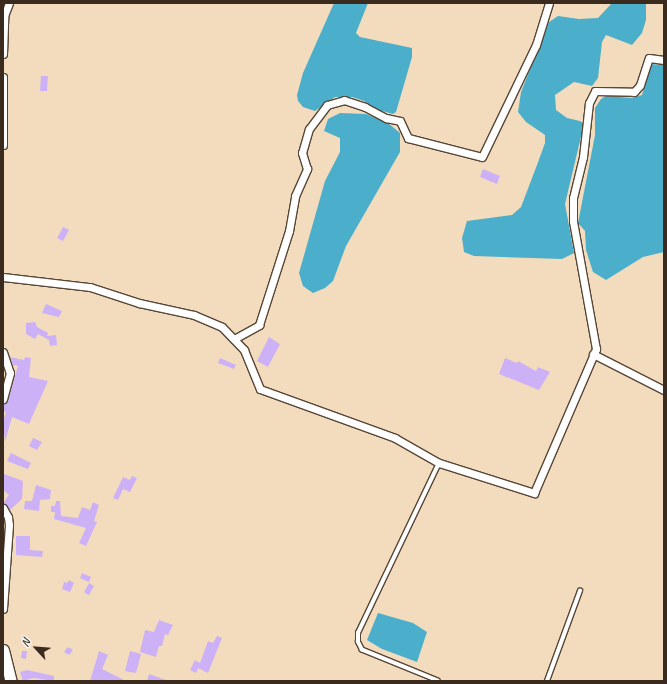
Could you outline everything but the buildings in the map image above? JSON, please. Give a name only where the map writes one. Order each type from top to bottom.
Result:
[{"type":"main road","points":[[3,650],[11,681]]},
{"type":"street","points":[[3,54],[4,16],[9,3]]},
{"type":"street","points":[[234,339],[259,325],[289,231],[295,196],[307,169],[302,153],[309,129],[327,105],[344,100],[351,102],[386,118],[400,121],[408,138],[482,157],[536,45],[549,3]]},
{"type":"street","points":[[3,277],[90,287],[139,303],[194,315],[222,327],[244,350],[260,389],[395,438],[439,463],[534,493],[596,349],[573,220],[573,198],[583,157],[589,103],[595,92],[634,92],[640,85],[649,58],[664,60]]},
{"type":"street","points":[[3,77],[3,144]]},
{"type":"street","points":[[3,352],[10,373],[3,399]]},
{"type":"street","points":[[593,354],[664,390]]},
{"type":"street","points":[[3,508],[8,517],[9,525],[3,610]]},
{"type":"lane","points":[[438,681],[362,650],[358,642],[358,633],[439,463]]},
{"type":"lane","points":[[547,681],[580,591]]},
{"type":"water","points":[[334,3],[368,3],[356,33],[360,37],[412,48],[412,57],[396,112],[393,114],[375,109],[364,101],[352,97],[335,97],[315,111],[303,107],[298,101],[297,95],[303,73]]},
{"type":"water","points":[[612,3],[646,3],[646,20],[642,33],[632,45],[606,35],[602,42],[598,78],[592,86],[574,82],[555,95],[556,110],[567,118],[580,121],[584,124],[565,204],[574,253],[562,259],[474,256],[464,252],[462,238],[467,221],[512,215],[521,207],[537,165],[545,143],[545,135],[526,122],[518,112],[521,92],[549,22],[558,16],[579,19],[598,18]]},
{"type":"water","points":[[651,64],[664,65],[664,252],[643,257],[606,280],[593,272],[586,250],[585,231],[578,223],[595,135],[595,108],[601,99],[606,96],[632,98],[642,95]]},
{"type":"water","points":[[340,113],[366,114],[388,123],[400,133],[400,152],[346,246],[333,281],[325,288],[313,293],[303,286],[299,273],[325,181],[340,152],[340,138],[324,131],[328,119]]},
{"type":"water","points":[[378,613],[413,623],[427,632],[417,662],[382,649],[367,640]]}]
